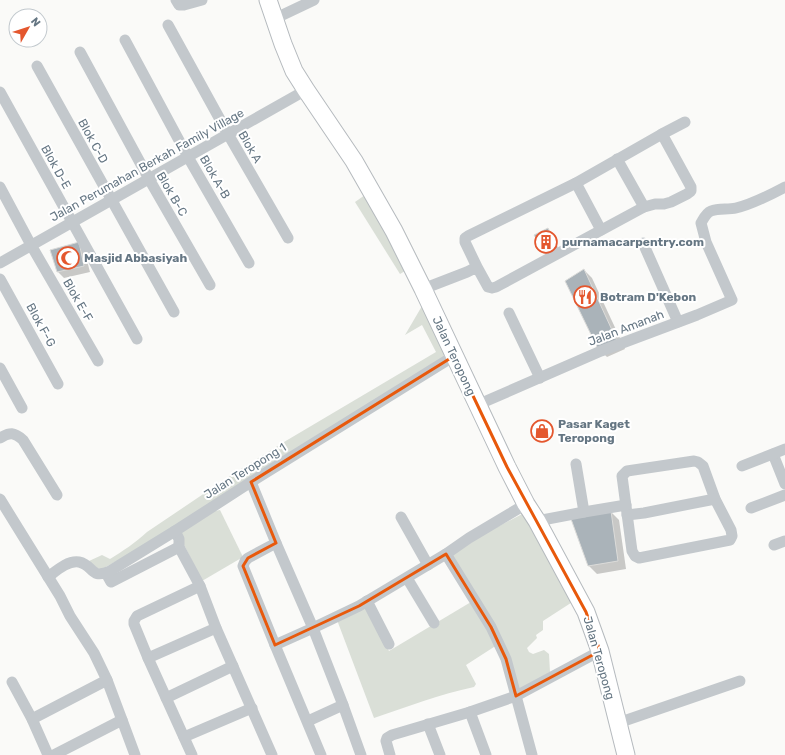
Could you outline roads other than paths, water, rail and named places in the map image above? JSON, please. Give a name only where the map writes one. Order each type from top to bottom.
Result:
[{"type":"main road","name":"Jalan Teropong","points":[[268,0],[283,44],[294,70],[354,161],[394,231],[507,467],[586,612],[600,651],[626,755]]},
{"type":"street","points":[[176,0],[179,5],[202,0]]},
{"type":"street","points":[[274,19],[314,0]]},
{"type":"street","name":"Blok A","points":[[168,25],[228,134],[288,238]]},
{"type":"street","name":"Blok A-B","points":[[125,40],[188,157],[248,262]]},
{"type":"street","name":"Blok B-C","points":[[80,52],[149,179],[210,285]]},
{"type":"street","name":"Blok C-D","points":[[37,66],[174,312]]},
{"type":"street","name":"Jalan Perumahan Berkah Family Village","points":[[0,263],[306,90]]},
{"type":"street","name":"Blok D-E","points":[[0,92],[137,339]]},
{"type":"street","points":[[662,134],[691,187],[691,191],[672,202],[644,207],[496,287],[488,287],[465,242],[465,238],[576,183],[662,134],[685,122]]},
{"type":"street","points":[[617,160],[644,207]]},
{"type":"street","points":[[576,183],[601,230]]},
{"type":"street","name":"Blok E-F","points":[[0,187],[31,245],[98,361]]},
{"type":"street","name":"Jalan Amanah","points":[[477,405],[601,351],[697,315],[732,300],[706,242],[701,223],[706,214],[712,211],[735,209],[785,187]]},
{"type":"street","points":[[644,243],[678,322]]},
{"type":"street","points":[[423,289],[477,267]]},
{"type":"street","name":"Blok F-G","points":[[0,279],[58,384]]},
{"type":"street","points":[[509,313],[540,378]]},
{"type":"street","name":"Jalan Teropong 1","points":[[106,573],[454,356]]},
{"type":"street","points":[[0,368],[22,408]]},
{"type":"street","points":[[0,438],[7,434],[13,434],[23,440],[57,495]]},
{"type":"street","points":[[742,466],[785,449]]},
{"type":"street","points":[[773,454],[785,484]]},
{"type":"street","points":[[694,461],[701,463],[703,466],[715,499],[731,530],[732,536],[730,540],[639,558],[635,556],[632,551],[627,510],[622,476],[627,471],[694,461]]},
{"type":"street","points":[[576,464],[584,512]]},
{"type":"street","points":[[251,482],[313,628],[361,755]]},
{"type":"street","points":[[751,508],[785,495]]},
{"type":"street","points":[[0,499],[60,596],[70,616],[94,653],[107,680],[135,755]]},
{"type":"street","points":[[537,521],[584,512],[627,510],[644,513],[715,499]]},
{"type":"street","points":[[275,645],[367,601],[526,504]]},
{"type":"street","points":[[401,517],[428,565]]},
{"type":"street","points":[[175,531],[179,539],[179,547],[200,586],[216,628],[272,755]]},
{"type":"street","points":[[774,545],[785,541]]},
{"type":"street","points":[[276,543],[248,558],[243,566],[321,755]]},
{"type":"street","points":[[48,577],[70,563],[78,562],[84,564],[95,573],[106,573],[111,582],[179,547]]},
{"type":"street","points":[[446,554],[491,627],[506,659],[532,755]]},
{"type":"street","points":[[406,578],[434,623]]},
{"type":"street","points":[[192,755],[134,624],[137,616],[200,586]]},
{"type":"street","points":[[367,601],[389,644]]},
{"type":"street","points":[[148,658],[216,628]]},
{"type":"street","points":[[390,755],[386,741],[392,734],[470,712],[516,696],[600,651]]},
{"type":"street","points":[[166,698],[234,666]]},
{"type":"street","points":[[32,719],[107,680]]},
{"type":"street","points":[[618,723],[740,681]]},
{"type":"street","points":[[12,682],[32,719],[48,755]]},
{"type":"street","points":[[308,721],[343,705]]},
{"type":"street","points":[[184,737],[252,708]]},
{"type":"street","points":[[470,712],[486,755]]},
{"type":"street","points":[[54,755],[122,720]]},
{"type":"street","points":[[428,724],[440,755]]},
{"type":"place","name":"purnamacarpentry.com","points":[[546,242]]},
{"type":"place","name":"Masjid Abbasiyah","points":[[68,258]]},
{"type":"place","name":"Botram D'Kebon","points":[[585,297]]},
{"type":"place","name":"Pasar Kaget Teropong","points":[[542,431]]}]
